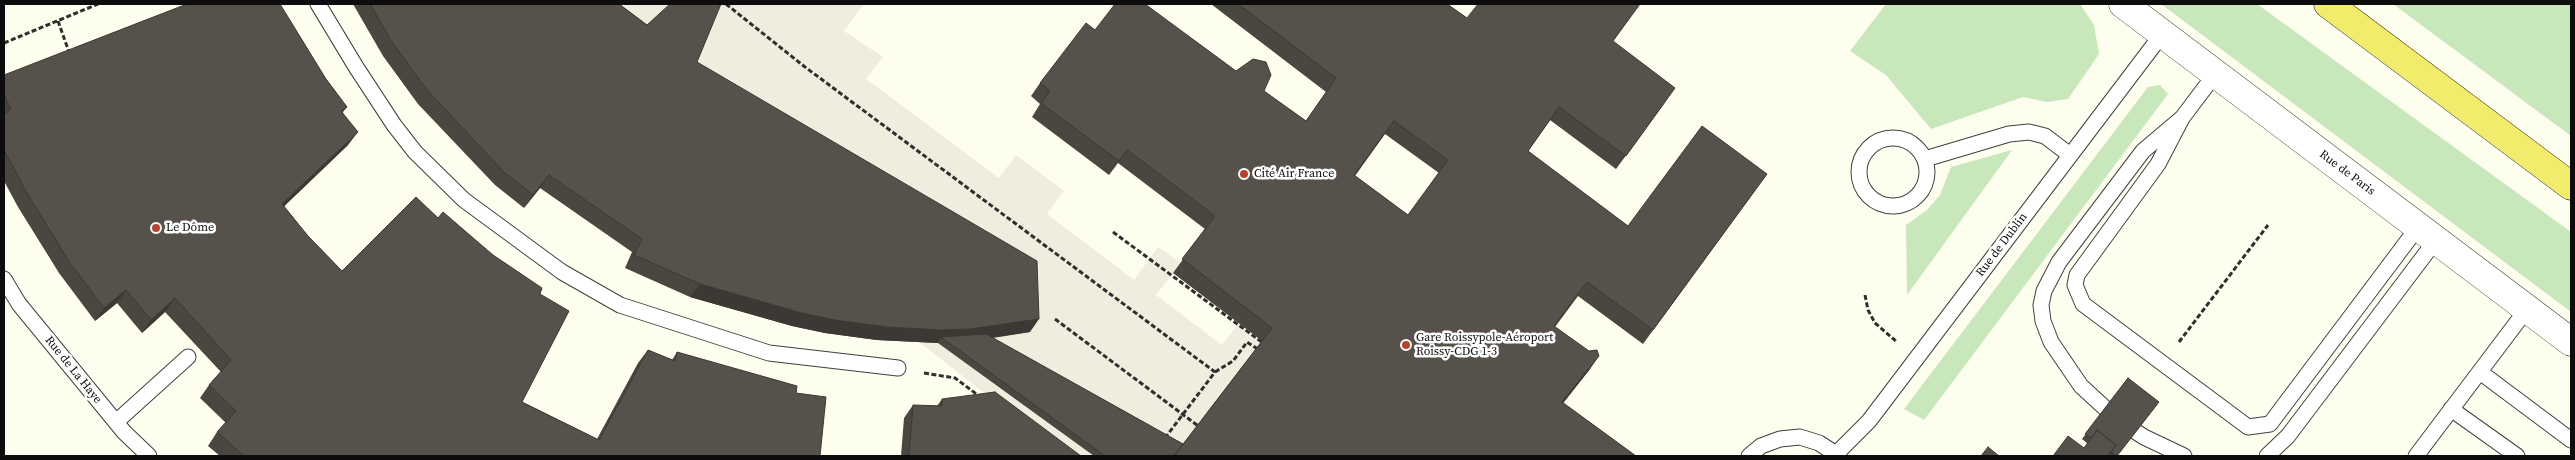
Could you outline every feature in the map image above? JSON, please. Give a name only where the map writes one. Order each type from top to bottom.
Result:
[{"type":"main road","points":[[2328,4],[2571,186]]},
{"type":"street","name":"Rue de Paris","points":[[2123,4],[2571,342]]},
{"type":"lane","points":[[318,4],[388,117],[415,152],[464,200],[562,272],[620,305],[769,353],[898,368]]},
{"type":"lane","name":"Rue de Dublin","points":[[1838,455],[1869,421],[2163,33]]},
{"type":"lane","points":[[2216,73],[2182,118],[2158,164],[2076,275],[2075,285],[2084,304],[2248,427],[2270,424],[2427,234]]},
{"type":"lane","points":[[2182,118],[2143,151],[2059,262],[2044,291],[2041,305],[2043,321],[2051,342],[2082,386],[2119,420],[2144,437],[2184,456]]},
{"type":"lane","points":[[1925,159],[2010,134],[2029,132],[2045,136],[2070,155]]},
{"type":"lane","points":[[1888,138],[1904,140],[1919,150],[1925,159],[1926,181],[1913,200],[1904,204],[1893,206],[1882,204],[1864,191],[1859,181],[1860,161],[1870,146],[1878,141],[1888,138]]},
{"type":"lane","points":[[2267,456],[2288,436],[2427,234]]},
{"type":"lane","name":"Rue de La Haye","points":[[4,278],[19,304],[116,422],[149,456]]},
{"type":"lane","points":[[2416,456],[2527,309]]},
{"type":"lane","points":[[116,422],[188,358]]},
{"type":"lane","points":[[2480,372],[2571,440]]},
{"type":"lane","points":[[2451,410],[2517,456]]},
{"type":"lane","points":[[1749,456],[1761,446],[1780,439],[1800,437],[1820,443],[1838,455]]},
{"type":"path","points":[[4,43],[98,4]]},
{"type":"path","points":[[726,4],[806,68],[1215,372]]},
{"type":"path","points":[[58,21],[70,57]]},
{"type":"path","points":[[2163,363],[2268,225]]},
{"type":"path","points":[[1113,232],[1270,349]]},
{"type":"path","points":[[1865,295],[1868,310],[1875,323],[1885,334],[1917,357]]},
{"type":"path","points":[[1055,319],[1204,430]]},
{"type":"path","points":[[1163,440],[1215,372],[1233,361],[1247,342],[1264,354]]},
{"type":"path","points":[[898,368],[955,378],[985,400]]},
{"type":"green space","points":[[1886,4],[2080,4],[2094,25],[2099,54],[2068,99],[2047,102],[2023,97],[1931,129],[1886,75],[1850,51]]},
{"type":"green space","points":[[2161,4],[2257,4],[2571,232],[2571,312]]},
{"type":"green space","points":[[2393,4],[2571,4],[2571,136]]},
{"type":"green space","points":[[2160,85],[2168,94],[1924,420],[1904,409],[2148,87]]},
{"type":"green space","points":[[2012,150],[1907,295],[1906,225],[1927,210],[1940,195],[1951,167]]},
{"type":"shaded area","points":[[591,4],[675,4],[638,39]]},
{"type":"shaded area","points":[[700,4],[864,4],[844,31],[883,57],[866,79],[999,178],[1016,155],[1064,191],[1047,214],[1134,280],[1158,247],[1181,263],[1156,295],[1222,345],[1239,323],[1262,341],[1175,456],[1054,456],[1024,424],[919,342],[983,339],[1030,332],[688,75]]},
{"type":"building","name":"Le Dôme","points":[[187,4],[280,4],[326,79],[347,107],[341,111],[358,132],[282,204],[308,236],[342,271],[416,197],[438,218],[443,212],[493,255],[542,288],[540,294],[569,311],[522,402],[599,440],[648,350],[675,361],[677,352],[797,386],[796,393],[826,397],[820,456],[244,456],[217,432],[236,411],[209,385],[231,360],[175,298],[151,320],[126,290],[104,308],[68,260],[27,193],[4,150],[4,114],[11,109],[4,95],[4,75]]},
{"type":"building","points":[[370,4],[619,4],[647,25],[670,4],[721,4],[697,62],[1037,261],[1039,319],[970,329],[942,330],[887,327],[835,320],[802,313],[700,284],[634,255],[642,239],[549,175],[533,195],[504,172],[427,90],[392,42]]},
{"type":"building","name":"Cité Air France","points":[[1115,4],[1145,4],[1236,71],[1253,59],[1266,62],[1271,75],[1264,91],[1306,121],[1336,78],[1238,4],[1447,4],[1467,18],[1478,4],[1640,4],[1613,41],[1675,88],[1626,156],[1559,107],[1528,151],[1628,226],[1702,126],[1767,174],[1653,330],[1587,282],[1554,326],[1589,351],[1597,350],[1599,356],[1562,402],[1636,456],[1174,456],[1272,328],[1182,259],[1215,216],[1127,150],[1119,161],[1041,103],[1050,91],[1040,83],[1086,23],[1095,30]],"holes":[[[1394,121],[1448,160],[1408,215],[1354,175]]]},
{"type":"building","points":[[986,334],[1183,444],[1174,456],[1105,456],[941,337]]},
{"type":"building","points":[[2128,378],[2159,402],[2116,456],[2111,452],[2116,445],[2097,430],[2092,438],[2085,434]]},
{"type":"building","points":[[995,392],[1081,456],[909,456],[913,405],[942,406],[942,399]]},
{"type":"building","points":[[2097,430],[2116,445],[2108,456],[2053,456],[2068,436],[2084,448]]},
{"type":"building","points":[[1988,447],[1999,456],[1981,456]]},
{"type":"place","name":"Cité Air France","points":[[1244,174]]},
{"type":"place","name":"Le Dôme","points":[[156,228]]},
{"type":"place","name":"Gare Roissypole-Aéroport Roissy-CDG 1-3","points":[[1406,345]]}]
